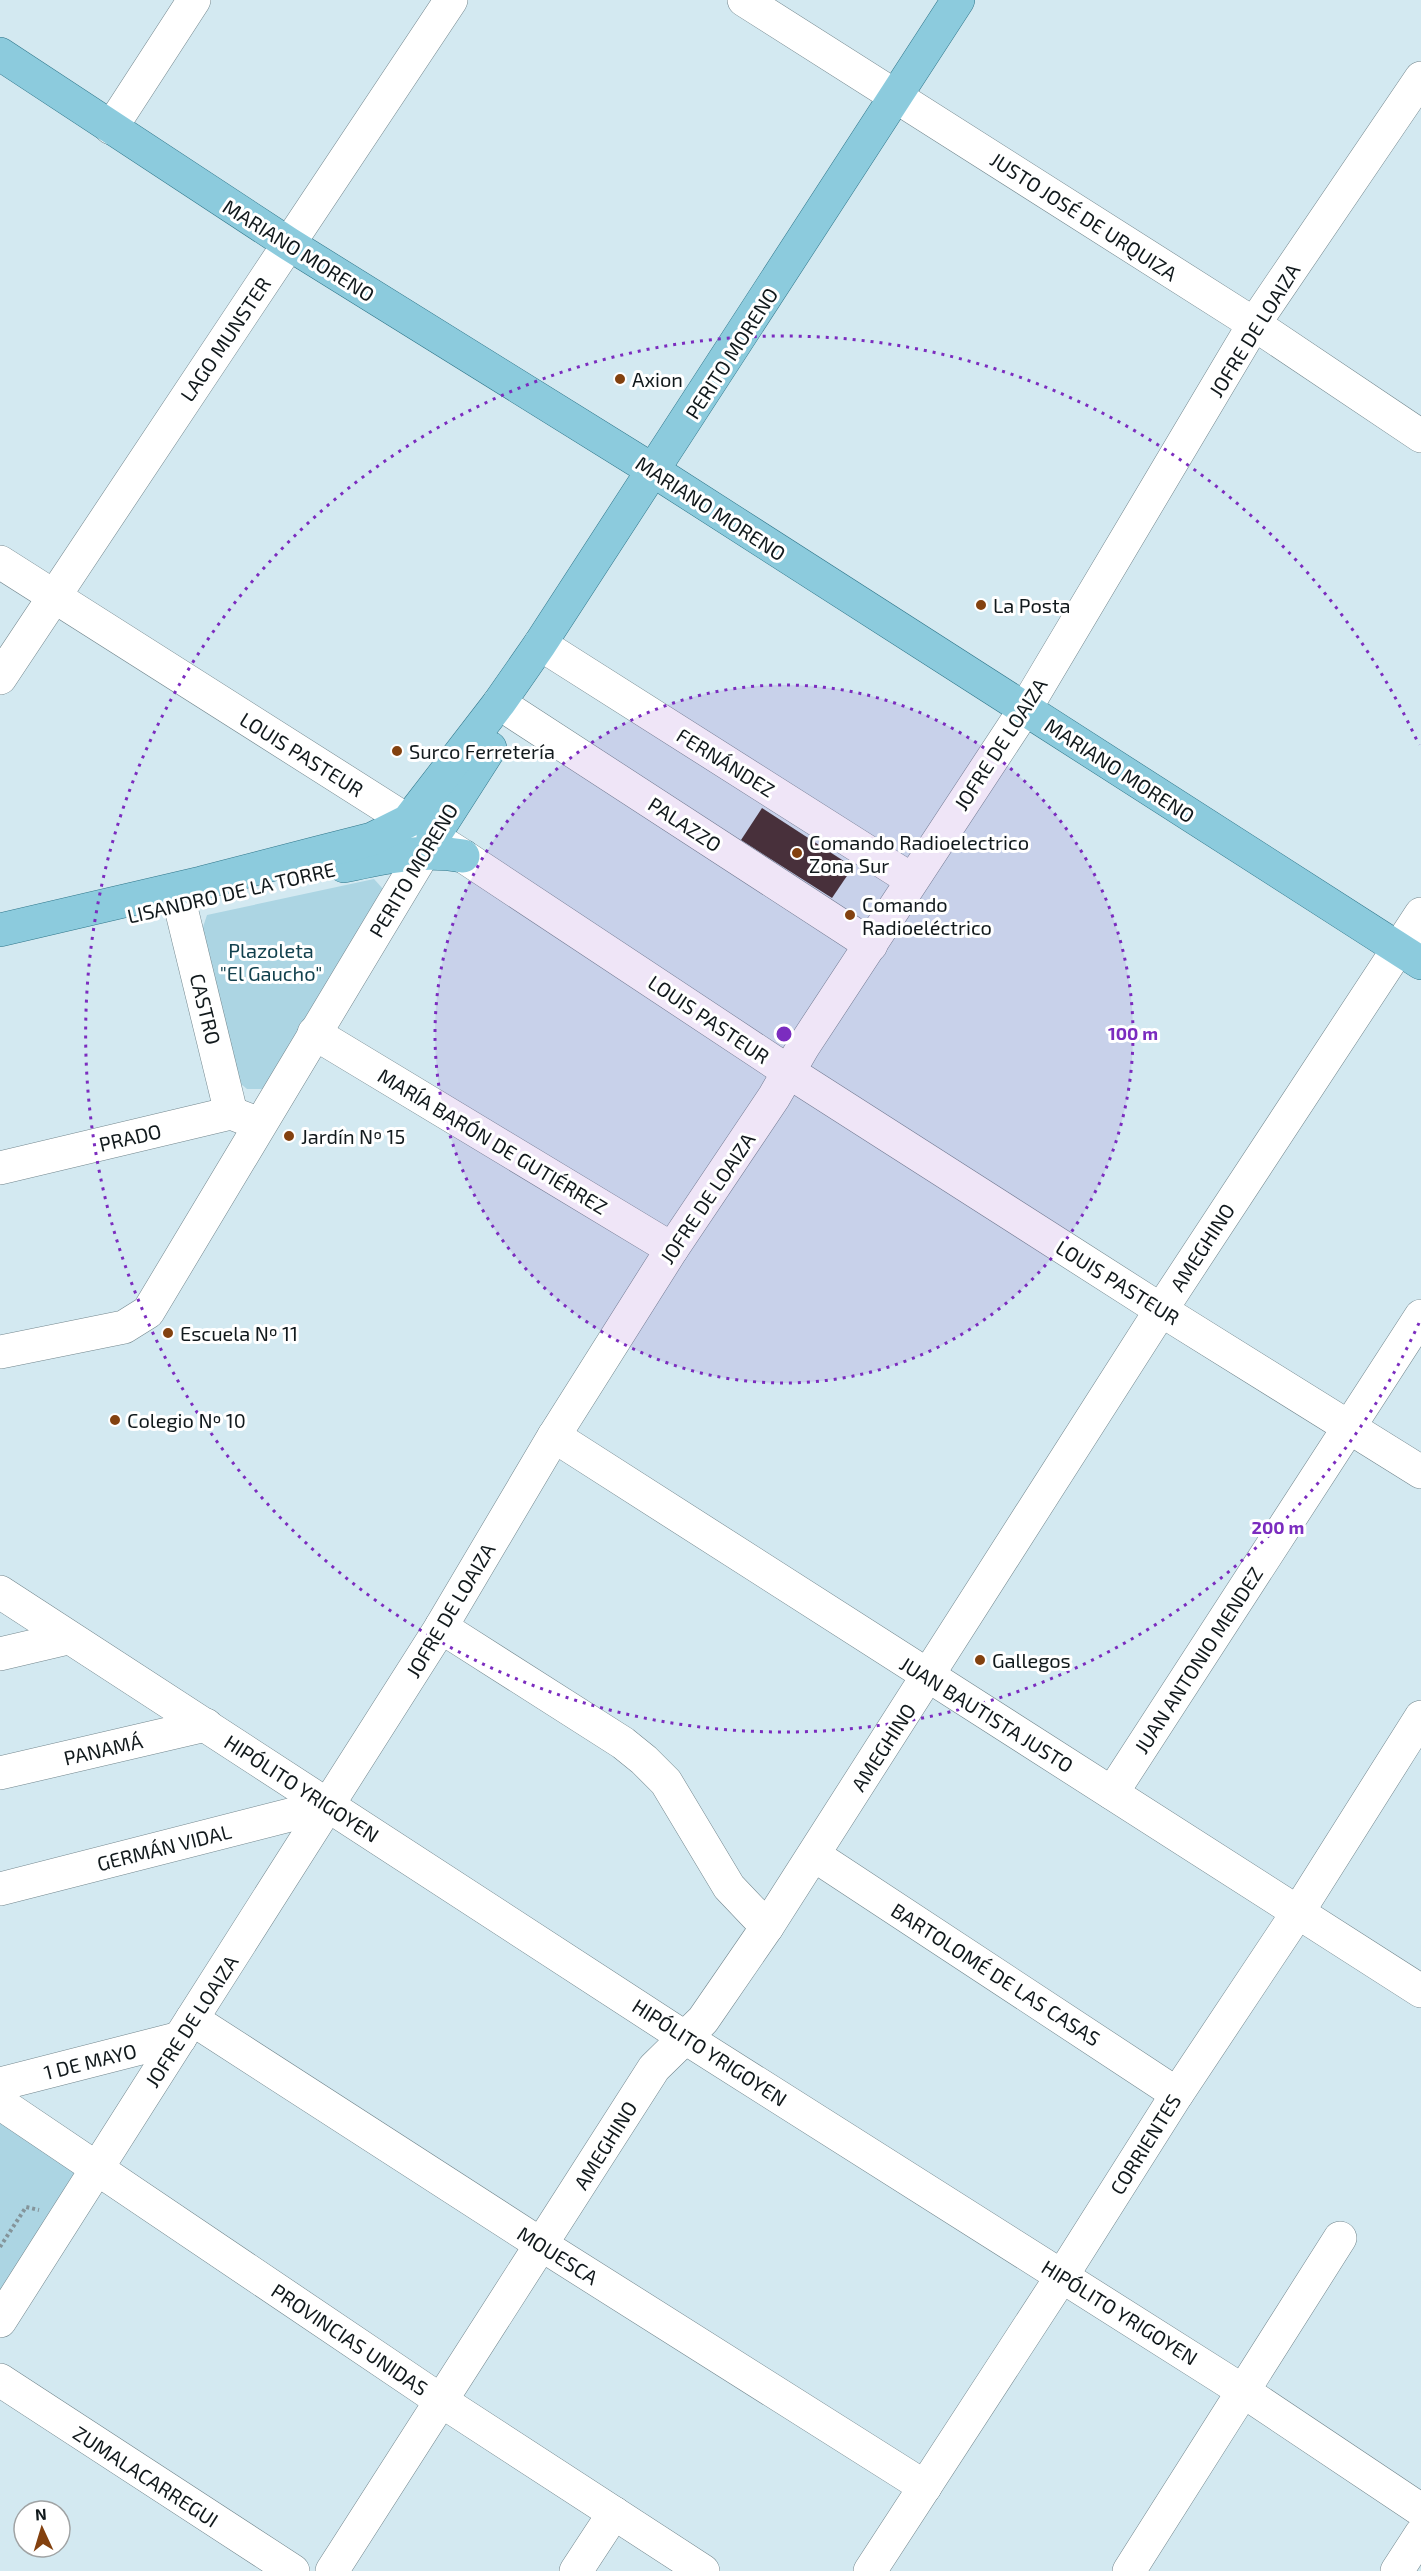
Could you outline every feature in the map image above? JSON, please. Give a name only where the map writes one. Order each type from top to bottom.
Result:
[{"type":"main road","name":"PERITO MORENO","points":[[422,837],[499,703],[654,471],[958,0]]},
{"type":"main road","name":"MARIANO MORENO","points":[[0,54],[288,244],[654,471],[1410,956]]},
{"type":"main road","name":"LISANDRO DE LA TORRE","points":[[0,946],[375,859],[422,837]]},
{"type":"main road","name":"LISANDRO DE LA TORRE","points":[[0,930],[201,883],[372,839],[422,837]]},
{"type":"street","points":[[111,128],[194,0]]},
{"type":"street","name":"LAGO MUNSTER","points":[[0,678],[451,0]]},
{"type":"street","name":"JUSTO JOSÉ DE URQUIZA","points":[[744,0],[1254,324],[1421,436]]},
{"type":"street","name":"JOFRE DE LOAIZA","points":[[0,2321],[441,1627],[554,1436],[672,1249],[1025,709],[1254,324],[1421,78]]},
{"type":"street","name":"LOUIS PASTEUR","points":[[0,562],[422,837],[463,856],[789,1072],[1161,1310],[1421,1472]]},
{"type":"street","name":"FERNÁNDEZ","points":[[540,644],[912,880]]},
{"type":"street","name":"PALAZZO","points":[[499,703],[871,945]]},
{"type":"street","name":"PERITO MORENO","points":[[0,1353],[124,1327],[148,1312],[245,1118],[314,1034],[422,837]]},
{"type":"street","name":"CASTRO","points":[[180,904],[245,1118]]},
{"type":"street","name":"AMEGHINO","points":[[332,2571],[654,2068],[703,2020],[767,1927],[1161,1310],[1410,956],[1421,914]]},
{"type":"street","name":"MARÍA BARÓN DE GUTIÉRREZ","points":[[314,1034],[672,1249]]},
{"type":"street","name":"PRADO","points":[[0,1168],[245,1118]]},
{"type":"street","name":"JUAN ANTONIO MENDEZ","points":[[1112,1793],[1421,1316]]},
{"type":"street","name":"JUAN BAUTISTA JUSTO","points":[[554,1436],[1421,1991]]},
{"type":"street","name":"HIPÓLITO YRIGOYEN","points":[[0,1592],[684,2037],[1243,2391],[1421,2510]]},
{"type":"street","points":[[441,1627],[622,1743],[644,1760],[666,1782],[729,1887],[767,1927]]},
{"type":"street","points":[[0,1654],[68,1638]]},
{"type":"street","name":"PANAMÁ","points":[[0,1773],[206,1725]]},
{"type":"street","name":"CORRIENTES","points":[[870,2571],[1177,2094],[1418,1730]]},
{"type":"street","name":"GERMÁN VIDAL","points":[[0,1889],[329,1805]]},
{"type":"street","name":"BARTOLOMÉ DE LAS CASAS","points":[[814,1855],[1177,2094]]},
{"type":"street","name":"1 DE MAYO","points":[[0,2084],[186,2029]]},
{"type":"street","name":"MOUESCA","points":[[186,2029],[542,2245],[926,2487]]},
{"type":"street","name":"PROVINCIAS UNIDAS","points":[[0,2103],[441,2400],[703,2571]]},
{"type":"street","points":[[1129,2571],[1340,2238]]},
{"type":"street","name":"ZUMALACARREGUI","points":[[0,2380],[293,2571]]},
{"type":"street","points":[[576,2571],[614,2513]]},
{"type":"street","points":[[1397,2571],[1421,2534]]},
{"type":"path","points":[[0,2247],[26,2207],[44,2211]]},
{"type":"green space","name":"Plazoleta \"El Gaucho\"","points":[[374,879],[384,890],[264,1089],[247,1089],[235,1079],[202,930],[207,915]]},
{"type":"green space","points":[[0,2112],[83,2172],[0,2303]]},
{"type":"building","name":"Comando Radioelectrico Zona Sur","points":[[762,808],[853,867],[832,898],[741,840]]},
{"type":"place","name":"Axion","points":[[620,379]]},
{"type":"place","name":"La Posta","points":[[981,605]]},
{"type":"place","name":"Surco Ferretería","points":[[397,751]]},
{"type":"place","name":"Comando Radioelectrico Zona Sur","points":[[797,853]]},
{"type":"place","name":"Comando Radioeléctrico","points":[[850,915]]},
{"type":"place","name":"Jardín Nº 15","points":[[289,1136]]},
{"type":"place","name":"Escuela Nº 11","points":[[168,1333]]},
{"type":"place","name":"Colegio Nº 10","points":[[115,1420]]},
{"type":"place","name":"Gallegos","points":[[980,1660]]}]
